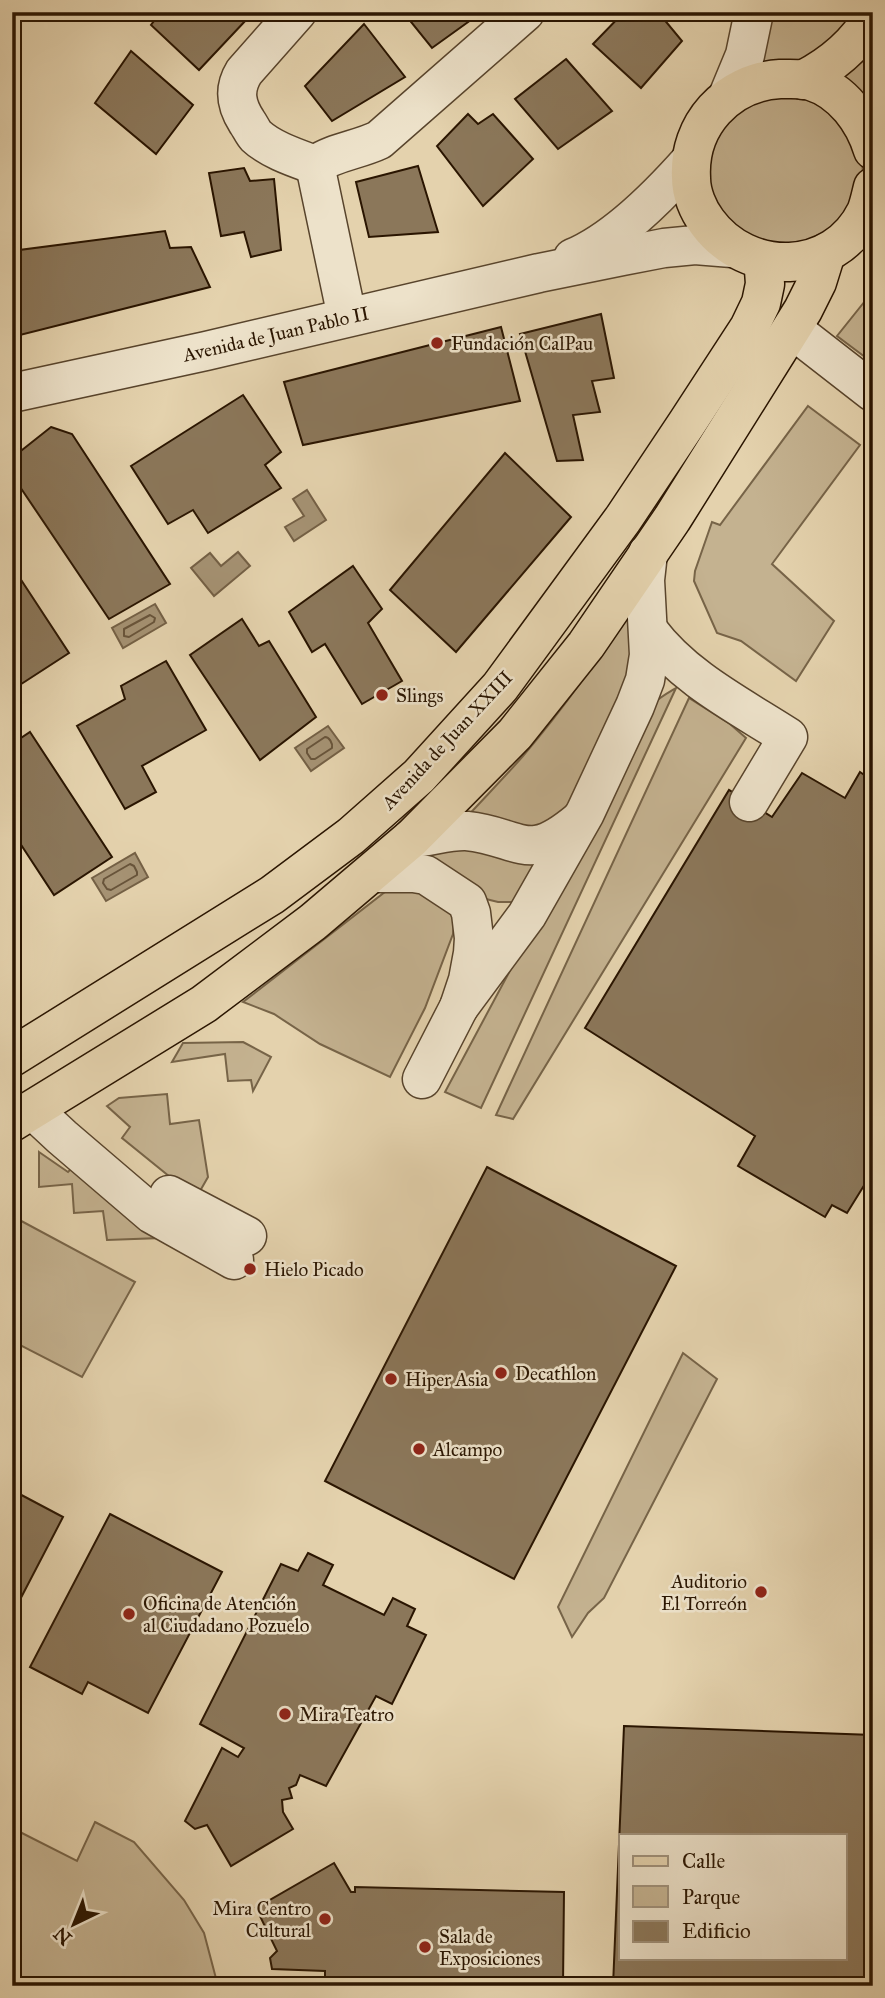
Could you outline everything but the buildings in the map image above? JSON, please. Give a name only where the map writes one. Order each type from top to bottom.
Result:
[{"type":"main road","points":[[803,80],[837,59],[857,39],[873,16]]},
{"type":"main road","points":[[871,200],[856,228],[826,253],[788,263],[746,254],[716,234],[704,218],[695,200],[691,160],[695,141],[714,109],[728,96],[748,85],[769,80],[803,80],[821,86],[846,103],[859,118],[873,150]]},
{"type":"main road","points":[[32,1110],[204,1004],[313,922],[412,838],[516,734],[586,645],[797,333],[826,253]]},
{"type":"main road","name":"Avenida de Juan XXIII","points":[[12,1057],[272,895],[351,836],[419,776],[500,687],[623,519],[749,328],[761,303],[765,284],[764,270],[746,254]]},
{"type":"street","points":[[296,12],[238,82],[239,110],[256,136],[284,154],[315,165]]},
{"type":"street","points":[[315,165],[328,156],[363,147],[379,139],[525,12]]},
{"type":"street","points":[[728,96],[751,30]]},
{"type":"street","name":"Avenida de Juan Pablo II","points":[[538,273],[579,256],[599,243],[658,196],[691,160]]},
{"type":"street","points":[[315,165],[347,317]]},
{"type":"street","name":"Avenida de Juan Pablo II","points":[[12,393],[206,351],[538,273],[664,248],[695,246],[746,254]]},
{"type":"street","points":[[797,333],[873,392]]},
{"type":"street","points":[[422,1079],[459,1007],[513,935],[581,820],[635,706],[648,667],[649,631],[645,580],[648,553]]},
{"type":"street","points":[[649,631],[663,650],[690,673],[789,737],[749,802]]},
{"type":"street","points":[[635,706],[659,679],[677,673],[690,673]]},
{"type":"street","points":[[412,838],[463,831],[521,845],[541,845],[561,836],[581,820]]},
{"type":"street","points":[[372,873],[426,875],[467,902],[481,909],[494,911],[520,907],[537,896]]},
{"type":"street","points":[[459,1007],[473,953],[474,924],[467,902]]},
{"type":"street","points":[[32,1110],[152,1214],[241,1248]]},
{"type":"green space","points":[[769,12],[856,12],[823,51],[797,66],[753,71]]},
{"type":"green space","points":[[873,46],[873,111],[838,77]]},
{"type":"green space","points":[[767,90],[828,103],[862,155],[863,177],[859,197],[818,244],[756,247],[709,206],[705,143],[715,125]]},
{"type":"green space","points":[[873,291],[873,363],[837,336]]},
{"type":"green space","points":[[808,406],[860,445],[772,564],[834,621],[796,681],[741,641],[717,633],[694,581],[712,522],[720,525]]},
{"type":"green space","points":[[634,602],[637,640],[627,676],[583,795],[545,830],[464,820],[553,719]]},
{"type":"green space","points":[[676,688],[481,1108],[445,1092],[648,711],[659,699]]},
{"type":"green space","points":[[689,698],[730,724],[746,738],[513,1119],[496,1115]]},
{"type":"green space","points":[[439,845],[557,852],[515,902],[498,902],[482,898],[422,863]]},
{"type":"green space","points":[[405,882],[455,915],[453,934],[425,1008],[390,1077],[320,1044],[274,1014],[243,1002],[394,885]]},
{"type":"green space","points":[[243,1042],[271,1057],[253,1091],[251,1080],[228,1081],[225,1054],[172,1062],[183,1043]]},
{"type":"green space","points":[[167,1094],[170,1124],[199,1120],[208,1177],[196,1198],[122,1138],[130,1127],[107,1106],[119,1098]]},
{"type":"green space","points":[[39,1152],[68,1172],[77,1163],[160,1238],[107,1240],[103,1211],[74,1213],[72,1184],[39,1187]]},
{"type":"green space","points":[[12,1216],[135,1282],[82,1377],[12,1341]]},
{"type":"green space","points":[[683,1353],[717,1379],[604,1598],[588,1613],[572,1637],[558,1607]]},
{"type":"green space","points":[[95,1822],[134,1842],[184,1900],[204,1933],[218,1986],[12,1986],[12,1828],[77,1861]]},
{"type":"water","points":[[307,490],[326,520],[294,541],[285,527],[304,516],[293,499]]},
{"type":"water","points":[[238,552],[250,566],[214,596],[191,568],[210,553],[221,566]]},
{"type":"water","points":[[155,604],[166,623],[123,648],[112,628]]},
{"type":"water","points":[[328,726],[344,748],[311,771],[295,748]]},
{"type":"water","points":[[135,853],[148,877],[106,901],[92,878]]},
{"type":"place","name":"Fundación CalPau","points":[[437,343]]},
{"type":"place","name":"Slings","points":[[382,695]]},
{"type":"place","name":"Hielo Picado","points":[[250,1269]]},
{"type":"place","name":"Decathlon","points":[[501,1373]]},
{"type":"place","name":"Hiper Asia","points":[[391,1379]]},
{"type":"place","name":"Alcampo","points":[[419,1449]]},
{"type":"place","name":"Auditorio El Torreón","points":[[761,1592]]},
{"type":"place","name":"Oficina de Atención al Ciudadano Pozuelo","points":[[129,1614]]},
{"type":"place","name":"Mira Teatro","points":[[285,1714]]},
{"type":"place","name":"Mira Centro Cultural","points":[[325,1919]]},
{"type":"place","name":"Sala de Exposiciones","points":[[425,1947]]}]
